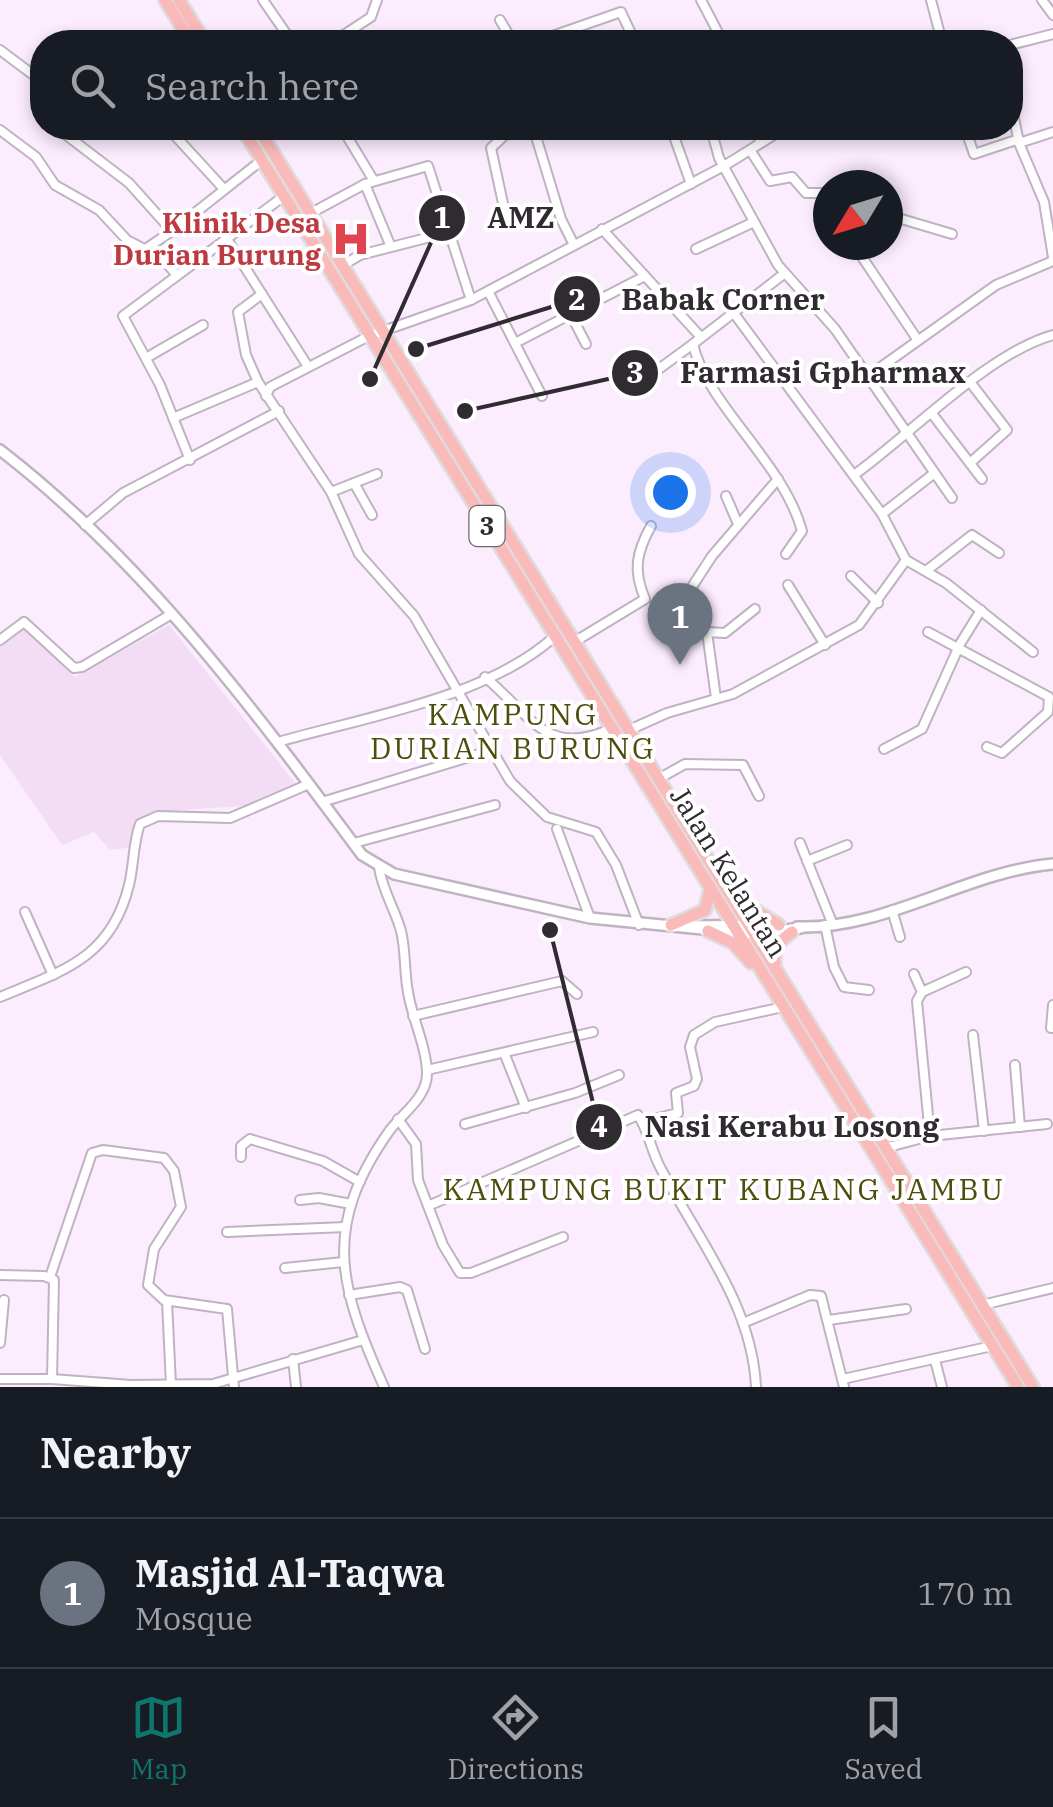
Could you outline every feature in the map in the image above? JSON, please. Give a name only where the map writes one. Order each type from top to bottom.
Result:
[{"type":"highway","points":[[164,0],[183,30]]},
{"type":"highway","points":[[179,0],[198,30]]},
{"type":"highway","name":"Jalan Kelantan","points":[[250,140],[710,889],[775,968],[971,1287],[992,1346],[1018,1387]]},
{"type":"highway","name":"Jalan Kelantan","points":[[265,140],[703,849],[772,990],[977,1309],[1032,1387]]},
{"type":"highway","points":[[604,691],[600,696],[607,724]]},
{"type":"highway","points":[[703,849],[750,907],[779,925]]},
{"type":"highway","points":[[670,925],[705,910],[710,889]]},
{"type":"highway","points":[[775,968],[773,952],[796,930]]},
{"type":"highway","points":[[708,931],[734,943],[772,990]]},
{"type":"street","points":[[351,30],[371,17],[378,0]]},
{"type":"street","points":[[617,0],[629,30]]},
{"type":"street","points":[[702,0],[717,30]]},
{"type":"street","points":[[931,0],[939,30]]},
{"type":"street","points":[[1042,0],[1053,16]]},
{"type":"street","points":[[266,1],[284,30]]},
{"type":"street","points":[[569,30],[621,12]]},
{"type":"street","points":[[500,20],[506,30]]},
{"type":"street","points":[[1023,42],[1053,34]]},
{"type":"street","points":[[0,50],[30,72]]},
{"type":"street","points":[[0,130],[36,157],[55,185],[99,210],[131,243],[148,248],[177,274]]},
{"type":"street","points":[[1023,140],[1053,132]]},
{"type":"street","points":[[73,140],[129,182],[172,231]]},
{"type":"street","points":[[179,140],[223,188]]},
{"type":"street","points":[[348,140],[369,182],[391,247]]},
{"type":"street","points":[[500,140],[491,148],[506,217]]},
{"type":"street","points":[[537,140],[561,219],[574,245]]},
{"type":"street","points":[[676,140],[691,184]]},
{"type":"street","points":[[714,140],[724,166],[785,273],[834,329],[932,475],[952,498]]},
{"type":"street","points":[[266,396],[270,387],[307,365],[369,336],[471,300],[691,184],[765,140]]},
{"type":"street","points":[[969,140],[974,154],[1023,140]]},
{"type":"street","points":[[867,377],[917,338],[996,286],[1053,259],[1044,202],[1019,141]]},
{"type":"street","points":[[750,150],[770,181],[792,177],[806,193],[813,193]]},
{"type":"street","points":[[148,248],[262,160]]},
{"type":"street","points":[[311,213],[369,182],[428,166],[471,300]]},
{"type":"street","points":[[190,460],[146,358],[123,316],[225,236],[284,196]]},
{"type":"street","points":[[903,219],[952,234]]},
{"type":"street","points":[[696,249],[754,222]]},
{"type":"street","points":[[602,230],[696,340],[702,369],[778,479],[802,528],[786,554]]},
{"type":"street","points":[[344,266],[360,255],[450,232]]},
{"type":"street","points":[[225,236],[307,365]]},
{"type":"street","points":[[864,260],[917,338]]},
{"type":"street","points":[[652,374],[785,273]]},
{"type":"street","points":[[515,344],[645,276]]},
{"type":"street","points":[[488,290],[542,396]]},
{"type":"street","points":[[262,294],[238,312],[246,355],[266,396],[330,492],[359,554],[414,616],[518,792],[547,817],[596,832],[616,866],[639,925]]},
{"type":"street","points":[[734,312],[882,514],[906,560],[1033,652]]},
{"type":"street","points":[[571,315],[586,344]]},
{"type":"street","points":[[146,358],[203,325]]},
{"type":"street","points":[[854,475],[907,437],[970,382],[1053,335]]},
{"type":"street","points":[[173,418],[258,382]]},
{"type":"street","points":[[970,382],[1007,430],[970,463]]},
{"type":"street","points":[[85,525],[123,494],[279,411]]},
{"type":"street","points":[[932,414],[982,479]]},
{"type":"street","points":[[0,450],[85,525],[170,615],[278,742],[354,843],[379,866],[432,884],[590,918],[639,925],[796,930],[892,910],[1008,872],[1053,864]]},
{"type":"street","points":[[330,492],[377,474]]},
{"type":"street","points":[[882,514],[932,475]]},
{"type":"street","points":[[716,698],[707,632],[688,604],[688,593],[738,524],[778,479]]},
{"type":"street","points":[[354,483],[372,515]]},
{"type":"street","points":[[726,496],[738,524]]},
{"type":"street","points":[[574,642],[645,599],[636,580],[636,559],[650,526]]},
{"type":"street","points":[[926,571],[972,535],[999,553]]},
{"type":"street","points":[[628,730],[716,698],[858,625],[878,603],[906,560]]},
{"type":"street","points":[[852,576],[878,603]]},
{"type":"street","points":[[788,584],[825,645]]},
{"type":"street","points":[[707,632],[725,633],[755,609]]},
{"type":"street","points":[[884,750],[922,728],[980,610]]},
{"type":"street","points":[[0,640],[24,622],[74,668],[82,667],[170,615]]},
{"type":"street","points":[[928,632],[958,651],[1032,686],[1051,702],[1048,712],[1002,753],[995,754],[988,746]]},
{"type":"street","points":[[278,742],[457,691],[540,650],[554,637]]},
{"type":"street","points":[[485,677],[554,739],[577,741],[607,724]]},
{"type":"street","points":[[322,802],[480,754]]},
{"type":"street","points":[[660,778],[685,764],[743,764],[759,796]]},
{"type":"street","points":[[0,997],[79,963],[106,938],[129,885],[140,824],[158,816],[213,820],[239,816],[309,784]]},
{"type":"street","points":[[354,843],[496,805]]},
{"type":"street","points":[[557,829],[590,918]]},
{"type":"street","points":[[800,843],[829,925],[834,967],[844,988],[869,990]]},
{"type":"street","points":[[807,861],[847,845]]},
{"type":"street","points":[[379,866],[401,931],[413,1016],[427,1070],[423,1090],[398,1120],[360,1182],[346,1227],[343,1262],[348,1295],[384,1387]]},
{"type":"street","points":[[892,910],[900,937]]},
{"type":"street","points":[[26,912],[53,975]]},
{"type":"street","points":[[684,926],[708,931],[779,925],[796,930]]},
{"type":"street","points":[[930,1136],[917,1001],[922,992],[966,972]]},
{"type":"street","points":[[914,974],[922,992]]},
{"type":"street","points":[[413,1016],[562,981],[577,994]]},
{"type":"street","points":[[1051,1028],[1053,1005]]},
{"type":"street","points":[[642,1122],[678,1113],[676,1093],[698,1079],[690,1047],[694,1035],[716,1022],[783,1007]]},
{"type":"street","points":[[427,1070],[593,1032]]},
{"type":"street","points":[[973,1035],[984,1130]]},
{"type":"street","points":[[505,1054],[526,1108]]},
{"type":"street","points":[[1015,1065],[1020,1127]]},
{"type":"street","points":[[465,1124],[526,1108],[619,1075]]},
{"type":"street","points":[[428,1206],[632,1114],[642,1122],[661,1168],[730,1288],[754,1361],[756,1387]]},
{"type":"street","points":[[398,1120],[416,1144],[417,1174],[428,1206],[454,1266],[464,1274],[563,1237]]},
{"type":"street","points":[[885,1148],[930,1136],[1047,1124]]},
{"type":"street","points":[[242,1156],[241,1146],[250,1139],[323,1162],[360,1182]]},
{"type":"street","points":[[50,1277],[92,1153],[100,1150],[164,1158],[174,1171],[181,1206],[154,1249],[148,1286],[168,1300],[228,1309],[233,1382]]},
{"type":"street","points":[[300,1200],[319,1198],[351,1204]]},
{"type":"street","points":[[227,1232],[346,1227]]},
{"type":"street","points":[[285,1268],[343,1262]]},
{"type":"street","points":[[0,1275],[50,1277]]},
{"type":"street","points":[[50,1277],[56,1286],[52,1379]]},
{"type":"street","points":[[348,1295],[404,1287],[410,1293],[425,1349]]},
{"type":"street","points":[[977,1309],[1053,1288]]},
{"type":"street","points":[[743,1323],[816,1293],[825,1302],[844,1383],[992,1346]]},
{"type":"street","points":[[0,1343],[4,1300]]},
{"type":"street","points":[[168,1300],[171,1385]]},
{"type":"street","points":[[830,1320],[906,1308]]},
{"type":"street","points":[[0,1379],[131,1386],[233,1382],[293,1359],[363,1340]]},
{"type":"street","points":[[293,1359],[296,1387]]},
{"type":"street","points":[[935,1360],[942,1387]]},
{"type":"shaded area","points":[[21,624],[75,677],[169,625],[296,784],[255,805],[154,812],[134,826],[134,847],[110,850],[94,832],[62,845],[0,755],[0,642]]},
{"type":"place","name":"Klinik Desa Durian Burung","points":[[351,239]]},
{"type":"place","name":"Babak Corner","points":[[416,349]]},
{"type":"place","name":"AMZ","points":[[370,379]]},
{"type":"place","name":"Farmasi Gpharmax","points":[[465,411]]},
{"type":"place","name":"Masjid Al-Taqwa","points":[[680,665]]},
{"type":"place","name":"Nasi Kerabu Losong","points":[[550,930]]},
{"type":"district","name":"KAMPUNG DURIAN BURUNG","points":[[513,732]]},
{"type":"district","name":"KAMPUNG BUKIT KUBANG JAMBU","points":[[724,1190]]}]
